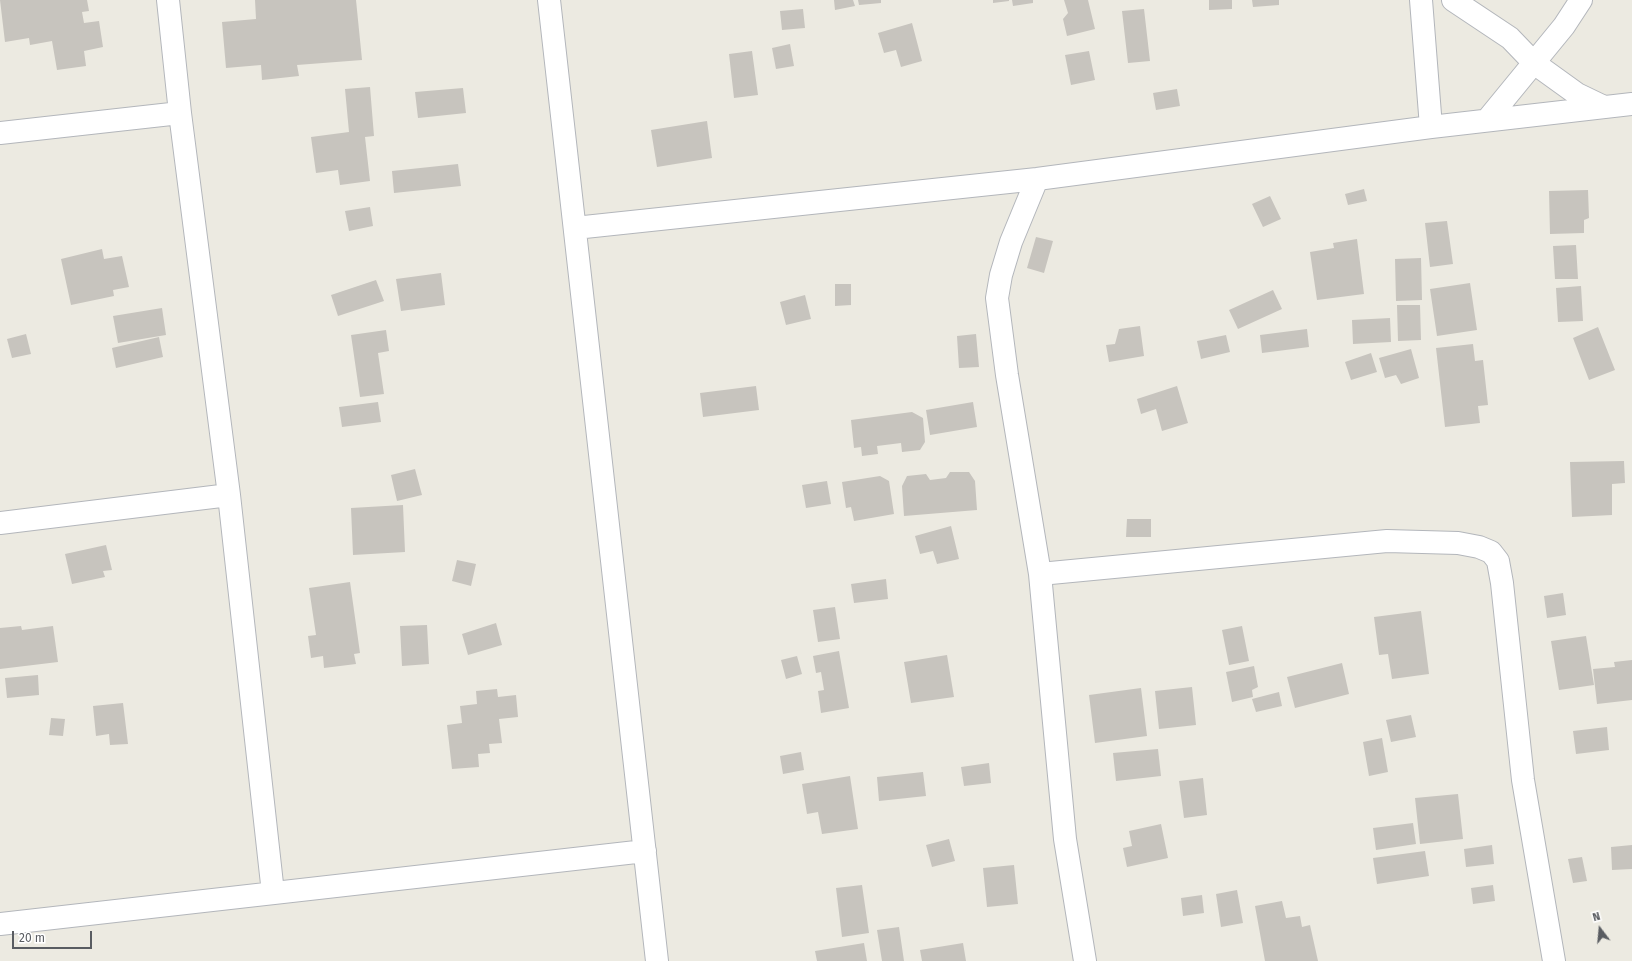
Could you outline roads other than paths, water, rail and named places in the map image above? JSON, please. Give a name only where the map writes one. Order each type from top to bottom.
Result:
[{"type":"street","points":[[168,0],[180,112],[229,495],[273,893]]},
{"type":"street","points":[[549,0],[657,961]]},
{"type":"street","points":[[1421,0],[1431,127]]},
{"type":"street","points":[[1453,0],[1510,38],[1534,63],[1577,94],[1604,107]]},
{"type":"street","points":[[1487,120],[1564,26],[1581,0]]},
{"type":"street","points":[[575,228],[1037,179],[1431,127],[1632,104]]},
{"type":"street","points":[[0,133],[180,112]]},
{"type":"street","points":[[1037,179],[1011,242],[1001,275],[997,298],[1007,375],[1040,574],[1065,839],[1084,961]]},
{"type":"street","points":[[0,523],[229,495]]},
{"type":"street","points":[[1040,574],[1386,541],[1458,543],[1479,547],[1491,552],[1498,561],[1502,583],[1523,780],[1554,961]]},
{"type":"street","points":[[0,924],[645,851]]}]
